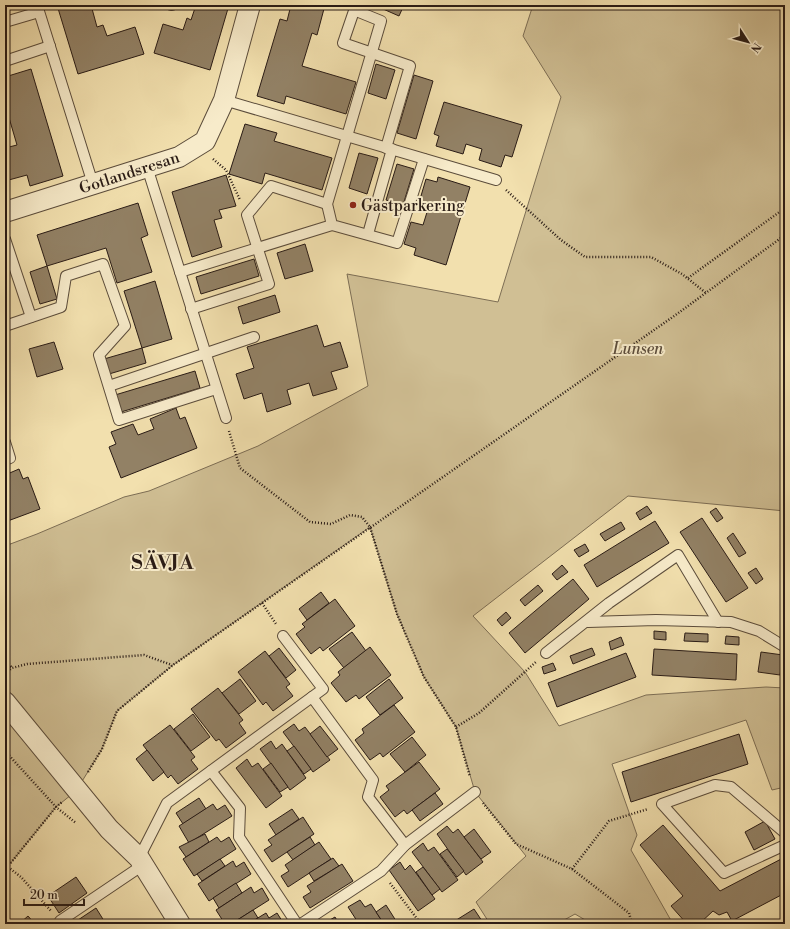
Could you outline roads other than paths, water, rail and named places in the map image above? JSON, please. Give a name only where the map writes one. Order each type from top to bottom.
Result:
[{"type":"street","name":"Gotlandsresan","points":[[5,212],[179,158],[205,141],[224,100],[250,5]]},
{"type":"street","points":[[5,702],[76,791],[109,829],[141,861],[180,924]]},
{"type":"lane","points":[[5,22],[38,8],[93,184]]},
{"type":"lane","points":[[332,225],[327,204],[348,136],[372,52],[381,21],[355,8],[343,43],[372,52],[410,66],[368,234]]},
{"type":"lane","points":[[5,61],[50,46]]},
{"type":"lane","points":[[224,100],[496,180]]},
{"type":"lane","points":[[180,272],[332,225],[396,243],[424,159]]},
{"type":"lane","points":[[147,167],[226,418]]},
{"type":"lane","points":[[191,309],[269,284],[247,215],[271,186],[327,204]]},
{"type":"lane","points":[[5,239],[31,317]]},
{"type":"lane","points":[[5,326],[61,307],[66,276],[103,264],[125,326],[99,355],[119,420],[216,388]]},
{"type":"lane","points":[[109,386],[254,337]]},
{"type":"lane","points":[[5,442],[10,458],[5,460]]},
{"type":"lane","points":[[546,653],[588,622],[609,603],[678,555],[718,622]]},
{"type":"lane","points":[[588,622],[731,622],[759,631],[785,647]]},
{"type":"lane","points":[[60,923],[141,861],[167,803],[324,689],[283,636]]},
{"type":"lane","points":[[312,697],[373,780],[368,797],[405,845]]},
{"type":"lane","points":[[211,771],[240,808],[239,837],[297,924]]},
{"type":"lane","points":[[785,833],[731,787],[715,785],[662,804],[724,873],[785,845]]},
{"type":"lane","points":[[302,924],[381,871],[405,845],[474,792]]},
{"type":"place","name":"Gästparkering","points":[[353,205]]},
{"type":"district","name":"SÄVJA","points":[[163,562]]},
{"type":"park label","name":"Lunsen","points":[[638,348]]}]
